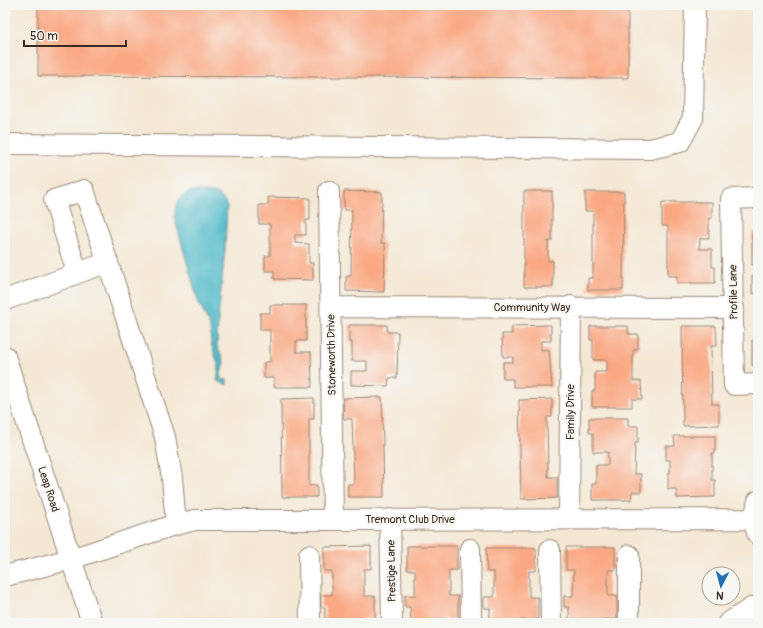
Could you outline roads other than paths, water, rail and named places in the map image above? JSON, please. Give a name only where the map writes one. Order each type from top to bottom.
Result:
[{"type":"street","points":[[5,144],[650,149],[680,142],[694,118],[695,5]]},
{"type":"street","points":[[78,272],[54,200],[84,190],[165,437],[172,478],[176,525]]},
{"type":"street","name":"Stoneworth Drive","points":[[329,191],[333,519]]},
{"type":"street","name":"Profile Lane","points":[[758,198],[731,199],[734,308],[734,385],[758,384]]},
{"type":"street","points":[[5,300],[108,262]]},
{"type":"street","name":"Community Way","points":[[331,307],[571,306],[734,308]]},
{"type":"street","name":"Family Drive","points":[[569,518],[571,306]]},
{"type":"street","name":"Leap Road","points":[[5,356],[92,623]]},
{"type":"street","name":"Tremont Club Drive","points":[[5,576],[71,559],[195,520],[757,518]]},
{"type":"street","name":"Prestige Lane","points":[[390,519],[392,623]]},
{"type":"street","points":[[470,549],[470,623]]},
{"type":"street","points":[[550,550],[551,623]]},
{"type":"street","points":[[309,555],[310,623]]},
{"type":"street","points":[[629,556],[629,623]]},
{"type":"street","points":[[728,623],[753,608]]},
{"type":"water","points":[[191,192],[212,193],[221,197],[227,206],[225,251],[217,346],[224,362],[220,379],[227,380],[227,385],[217,381],[219,367],[211,343],[210,327],[198,301],[175,220],[177,202],[182,196]]}]
